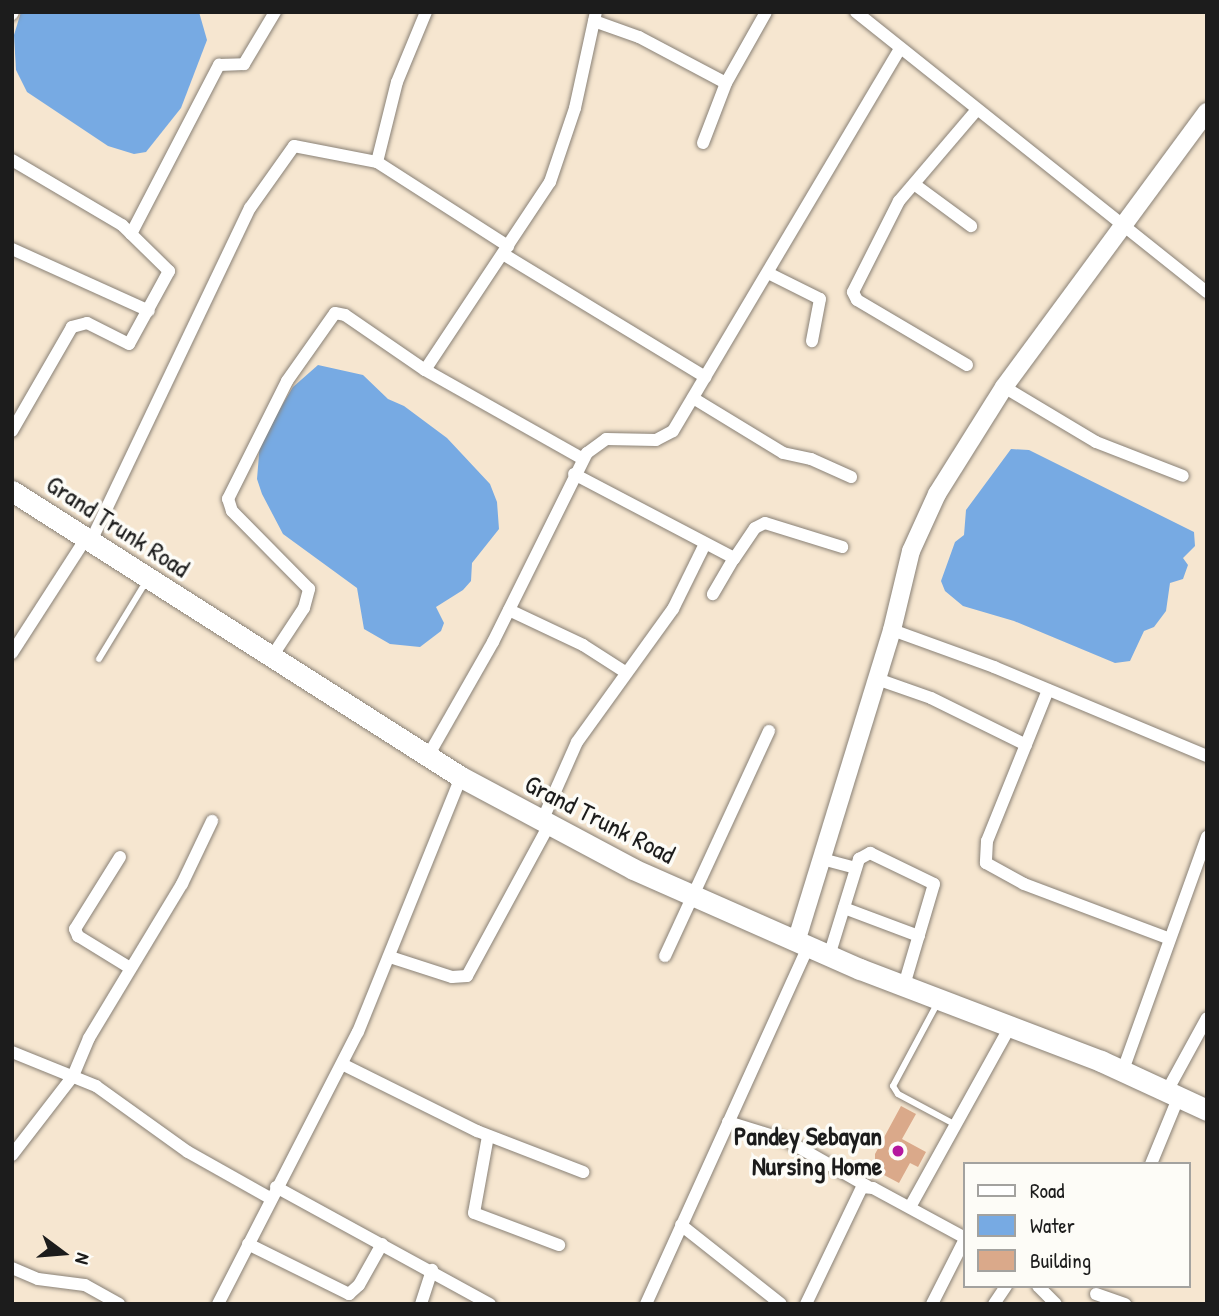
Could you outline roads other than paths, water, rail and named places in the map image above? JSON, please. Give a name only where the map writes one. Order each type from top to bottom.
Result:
[{"type":"main road","name":"Grand Trunk Road","points":[[12,491],[428,757],[546,823],[695,898],[789,939],[1123,1070],[1207,1110]]},
{"type":"street","points":[[131,234],[219,65],[244,64],[275,12]]},
{"type":"street","points":[[377,162],[397,82],[426,12]]},
{"type":"street","points":[[703,143],[726,83],[766,12]]},
{"type":"street","points":[[856,12],[900,51],[1207,292]]},
{"type":"street","points":[[425,370],[544,193],[560,158],[595,17],[726,83]]},
{"type":"street","points":[[428,757],[509,610],[583,459],[606,439],[665,437],[693,398],[900,51]]},
{"type":"street","points":[[967,365],[853,297],[886,221],[976,111]]},
{"type":"street","points":[[646,1304],[728,1122],[789,939],[822,859],[892,630],[911,551],[965,444],[1207,112]]},
{"type":"street","points":[[12,653],[89,539],[250,208],[289,150],[299,145],[377,162],[506,250],[705,377]]},
{"type":"street","points":[[12,160],[131,234],[169,271],[129,344],[87,323],[72,327],[12,431]]},
{"type":"street","points":[[914,184],[971,226]]},
{"type":"street","points":[[12,249],[149,311]]},
{"type":"street","points":[[768,273],[820,299],[812,341]]},
{"type":"street","points":[[271,658],[304,608],[309,589],[229,506],[231,490],[303,356],[335,313],[345,315],[425,370],[583,459]]},
{"type":"street","points":[[1004,387],[1096,442],[1184,476]]},
{"type":"street","points":[[693,398],[783,453],[811,459],[851,477]]},
{"type":"street","points":[[574,474],[734,559]]},
{"type":"street","points":[[713,594],[755,528],[765,523],[842,547]]},
{"type":"street","points":[[390,957],[453,977],[467,976],[546,823],[577,742],[673,609],[705,544]]},
{"type":"street","points":[[509,610],[583,645],[625,673]]},
{"type":"street","points":[[892,630],[1048,690],[1207,756]]},
{"type":"street","points":[[877,678],[931,698],[1026,745]]},
{"type":"street","points":[[1048,690],[987,841],[986,863],[1024,884],[1168,938]]},
{"type":"street","points":[[665,956],[695,898],[769,731]]},
{"type":"street","points":[[218,1304],[273,1192],[342,1064],[390,957],[461,777]]},
{"type":"street","points":[[12,1155],[73,1076],[130,968],[182,884],[212,821]]},
{"type":"street","points":[[1123,1070],[1168,938],[1207,837]]},
{"type":"street","points":[[829,956],[856,868],[862,854],[870,853],[932,881],[934,890],[904,985]]},
{"type":"street","points":[[120,857],[75,929],[78,936],[130,968]]},
{"type":"street","points":[[822,859],[856,868]]},
{"type":"street","points":[[844,908],[919,936]]},
{"type":"street","points":[[1151,1162],[1173,1094],[1207,1018]]},
{"type":"street","points":[[910,1207],[1011,1026]]},
{"type":"street","points":[[12,1052],[40,1067],[96,1086],[188,1152],[382,1244],[490,1304]]},
{"type":"street","points":[[342,1064],[488,1136],[583,1172]]},
{"type":"street","points":[[728,1122],[786,1140],[964,1238]]},
{"type":"street","points":[[488,1136],[474,1213],[559,1245]]},
{"type":"street","points":[[806,1304],[858,1193],[867,1186]]},
{"type":"street","points":[[681,1225],[781,1304]]},
{"type":"street","points":[[932,1304],[964,1241]]},
{"type":"street","points":[[248,1244],[349,1294],[359,1285],[382,1244]]},
{"type":"street","points":[[12,1268],[38,1279],[85,1285],[120,1304]]},
{"type":"street","points":[[421,1304],[432,1270]]},
{"type":"street","points":[[994,1304],[1005,1288]]},
{"type":"street","points":[[1040,1288],[1056,1304]]},
{"type":"street","points":[[1095,1295],[1125,1304]]},
{"type":"lane","points":[[99,659],[148,579]]},
{"type":"lane","points":[[940,999],[893,1086],[898,1094],[956,1125]]},
{"type":"water","points":[[21,12],[199,12],[207,40],[181,108],[146,152],[134,154],[108,146],[27,92],[16,70],[14,35]]},
{"type":"water","points":[[318,365],[363,375],[388,399],[404,406],[447,438],[490,484],[497,502],[499,529],[472,563],[471,581],[463,590],[436,607],[444,623],[441,631],[420,647],[390,644],[364,629],[357,588],[283,534],[262,494],[257,479],[260,442],[293,387]]},
{"type":"water","points":[[1011,449],[1029,450],[1194,532],[1195,546],[1183,558],[1188,565],[1183,579],[1170,583],[1166,611],[1154,627],[1144,631],[1130,661],[1115,663],[1014,621],[963,606],[945,591],[941,581],[955,542],[964,535],[966,510]]},
{"type":"place","name":"Pandey Sebayan Nursing Home","points":[[898,1151]]}]
